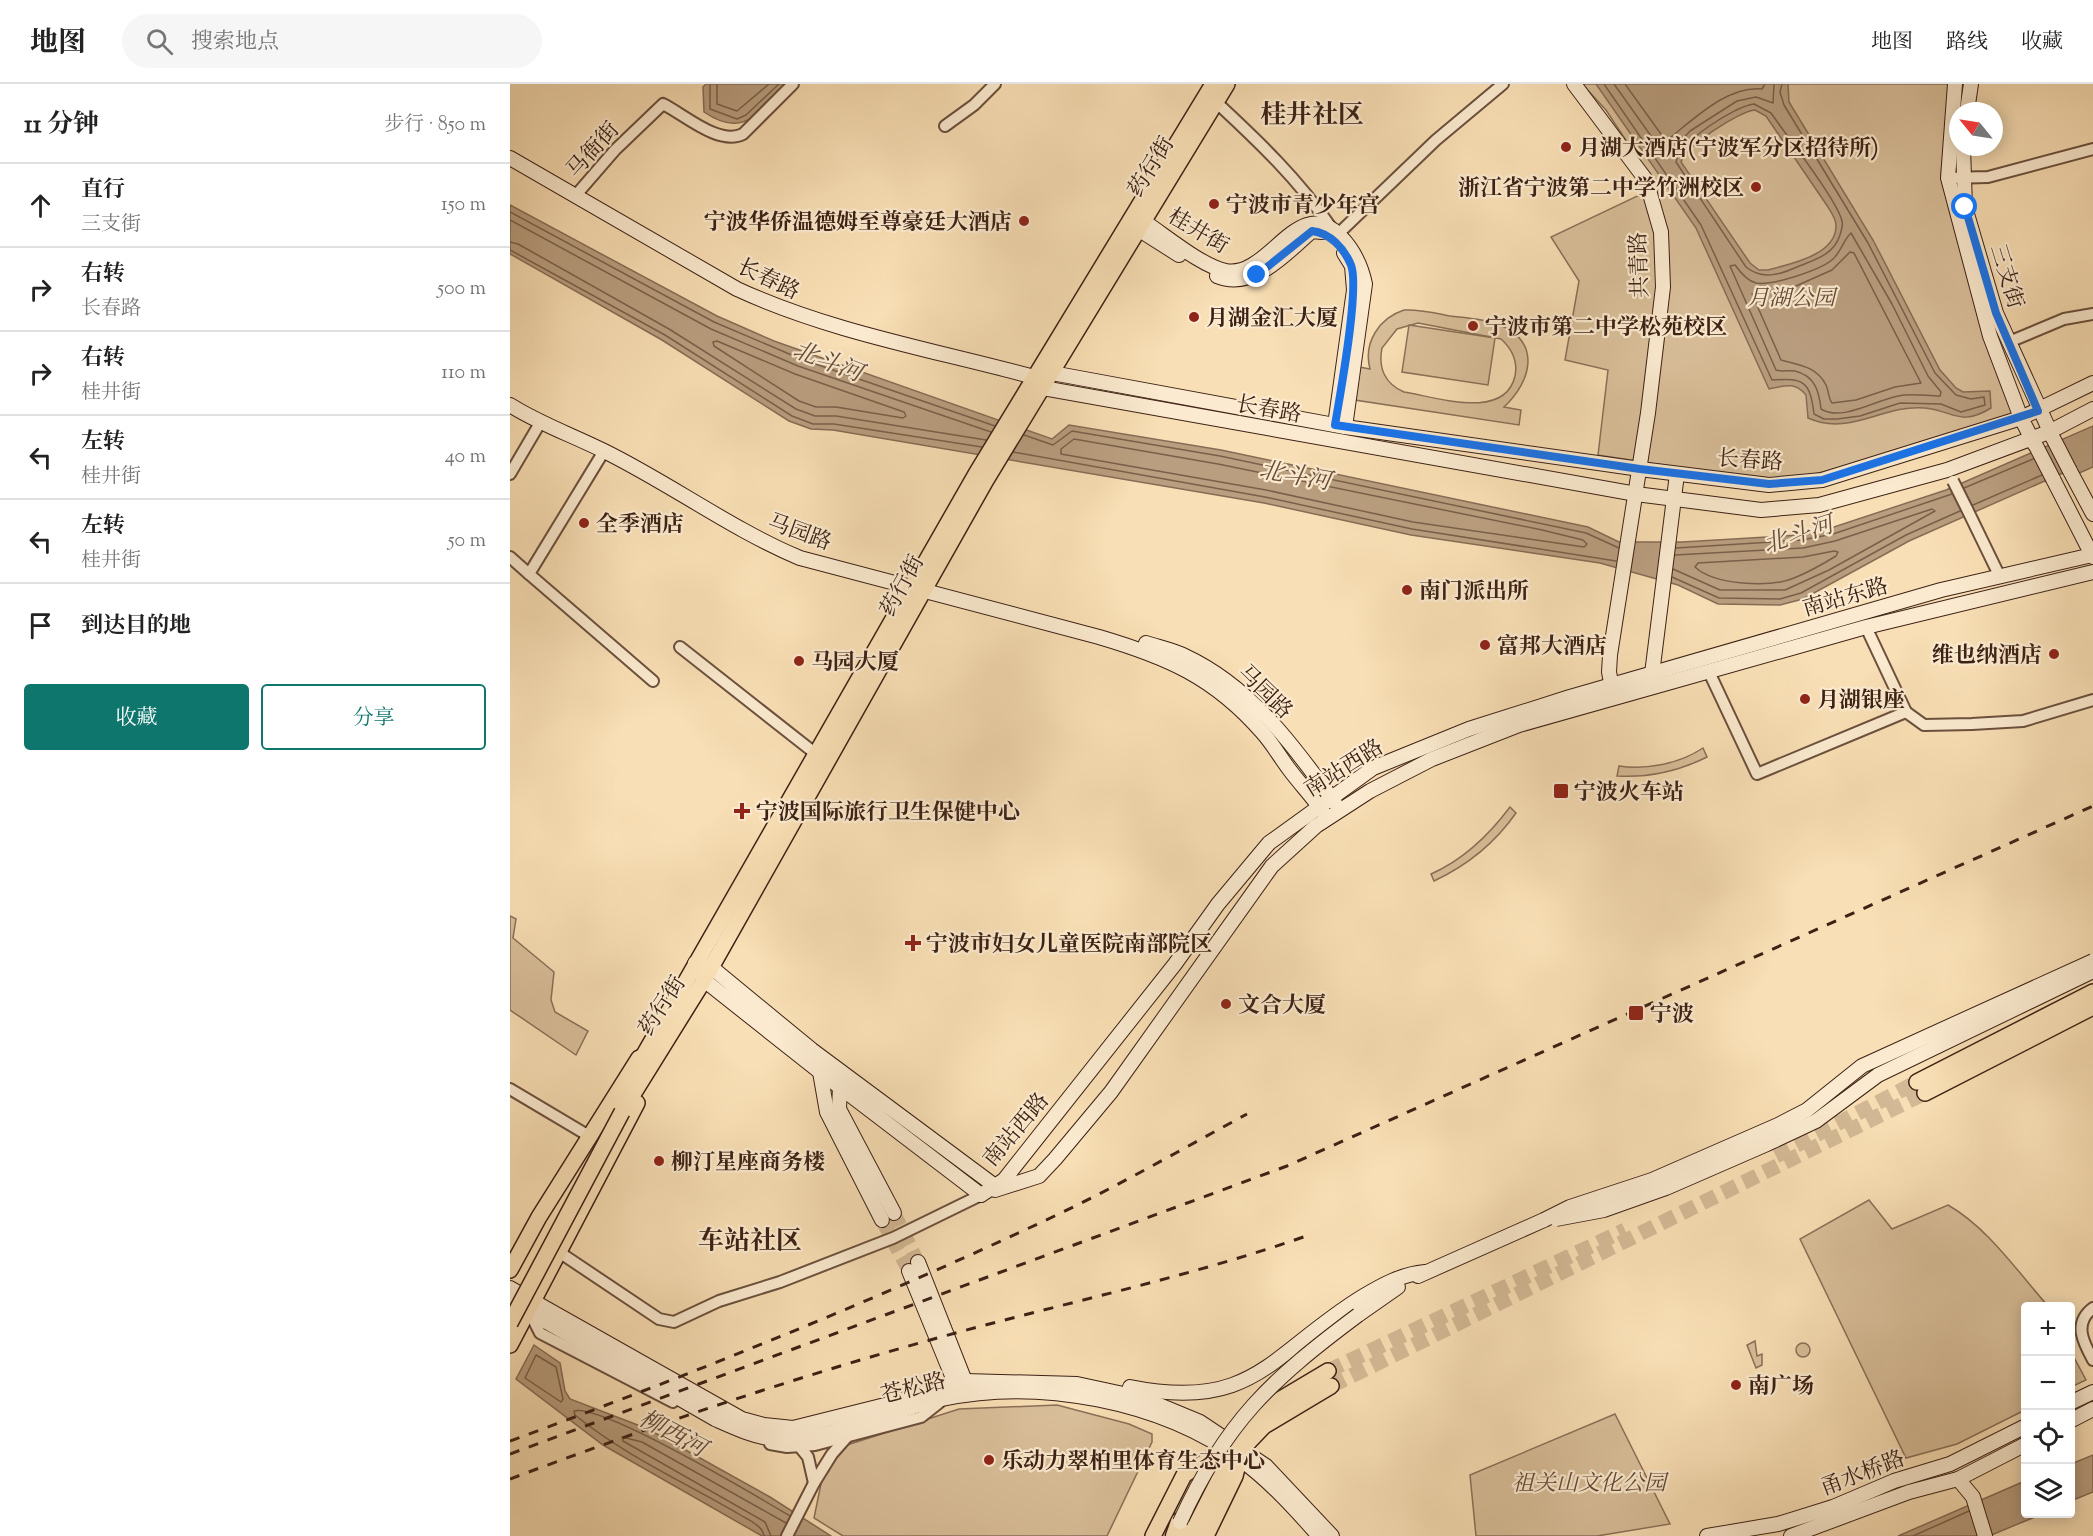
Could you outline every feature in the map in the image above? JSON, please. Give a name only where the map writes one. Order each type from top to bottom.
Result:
[{"type":"highway","points":[[1180,1533],[1226,1469],[1236,1451]]},
{"type":"main road","name":"药行街","points":[[664,1030],[708,973],[981,477],[1213,84]]},
{"type":"main road","name":"药行街","points":[[1036,382],[1052,373],[1227,84]]},
{"type":"main road","name":"共青路","points":[[1574,84],[1646,180],[1661,232],[1663,286],[1640,469],[1610,655],[1613,692]]},
{"type":"main road","name":"三支街","points":[[1955,84],[1948,178],[1990,336],[2021,418],[2034,442]]},
{"type":"main road","points":[[1968,102],[1971,84]]},
{"type":"main road","name":"三支街","points":[[1963,156],[1965,207],[1996,313],[2038,411],[2051,435]]},
{"type":"main road","name":"长春路","points":[[510,158],[737,289],[773,306],[817,321],[1036,382],[1636,494],[1761,510],[1819,505],[1950,475],[2051,435],[2093,408]]},
{"type":"main road","name":"桂井街","points":[[1141,225],[1210,264],[1227,271],[1243,268],[1265,257],[1285,237],[1300,228],[1315,223],[1334,230]]},
{"type":"main road","name":"桂井街","points":[[1141,225],[1207,272],[1225,280],[1257,275],[1312,231],[1323,232],[1338,244],[1352,266],[1354,290],[1340,426]]},
{"type":"main road","points":[[1334,230],[1360,263],[1365,284],[1340,426]]},
{"type":"main road","name":"长春路","points":[[1052,373],[1340,426],[1640,469],[1769,484],[1822,480],[2021,418],[2093,383]]},
{"type":"main road","name":"马园路","points":[[510,405],[540,423],[604,451],[763,542],[800,558],[1133,646],[1182,667],[1215,687],[1264,734],[1327,819]]},
{"type":"main road","points":[[2051,435],[2093,514]]},
{"type":"main road","points":[[2034,442],[2093,556]]},
{"type":"main road","points":[[1651,680],[1677,474]]},
{"type":"main road","name":"南站东路","points":[[1613,692],[1941,590],[2093,556]]},
{"type":"main road","name":"南站东路","points":[[1651,680],[1709,672],[1866,627],[2093,572]]},
{"type":"main road","name":"药行街","points":[[619,1109],[664,1030],[694,963],[816,754],[919,588]]},
{"type":"main road","name":"马园路","points":[[1099,637],[1142,642],[1184,656],[1223,677],[1250,699],[1275,726],[1340,810]]},
{"type":"main road","name":"南站西路","points":[[981,1195],[1004,1180],[1175,964],[1218,904],[1262,851],[1330,797],[1373,768],[1469,729],[1613,692]]},
{"type":"main road","name":"南站西路","points":[[981,1195],[1039,1176],[1055,1159],[1111,1092],[1272,866],[1327,819],[1370,791],[1432,759],[1613,692]]},
{"type":"main road","points":[[1180,1533],[1224,1440],[1267,1388],[1297,1360],[1388,1293],[1425,1272],[1570,1207],[1652,1180],[1778,1125],[1807,1110],[1862,1066],[2093,961]]},
{"type":"main road","points":[[694,963],[995,1186]]},
{"type":"main road","points":[[1544,1220],[1604,1210],[1666,1188],[1767,1144],[1816,1120],[1878,1075],[2093,971]]},
{"type":"main road","points":[[708,973],[820,1072],[981,1195]]},
{"type":"main road","points":[[2093,992],[1921,1088],[2093,1007]]},
{"type":"main road","points":[[510,1270],[539,1217],[590,1136],[664,1030]]},
{"type":"main road","points":[[510,1345],[532,1310],[559,1252],[635,1106],[664,1030]]},
{"type":"main road","points":[[820,1072],[827,1112],[888,1217],[839,1109],[840,1087]]},
{"type":"main road","points":[[510,1308],[619,1109]]},
{"type":"main road","points":[[510,1323],[619,1109]]},
{"type":"main road","name":"苍松路","points":[[913,1267],[964,1382]]},
{"type":"main road","points":[[964,1382],[1006,1371],[1044,1373],[1164,1394],[1213,1392],[1239,1384],[1258,1374],[1345,1308],[1372,1291],[1408,1274],[1425,1272]]},
{"type":"main road","name":"苍松路","points":[[510,1288],[532,1310],[742,1419],[764,1425],[793,1428],[820,1423],[964,1382],[1077,1384],[1142,1398],[1200,1422],[1236,1451],[1319,1536]]},
{"type":"main road","name":"苍松路","points":[[510,1301],[715,1419],[760,1436],[787,1439],[811,1437],[944,1399],[1011,1392],[1076,1395],[1170,1420],[1266,1466],[1332,1536]]},
{"type":"main road","points":[[1206,1536],[1235,1476],[1236,1451],[1254,1418],[1281,1399],[1330,1379]]},
{"type":"main road","points":[[2075,1401],[2093,1392]]},
{"type":"main road","points":[[2075,1418],[2093,1409]]},
{"type":"main road","name":"甬水桥路","points":[[1707,1536],[1778,1524],[1833,1507],[1894,1481],[1950,1464],[2021,1428]]},
{"type":"main road","name":"甬水桥路","points":[[1791,1536],[1909,1492],[1958,1479],[2021,1446]]},
{"type":"main road","points":[[1153,1536],[1184,1475],[1236,1451]]},
{"type":"main road","points":[[1958,1479],[1973,1497],[1985,1536]]},
{"type":"street","name":"马衙街","points":[[576,195],[615,150],[663,104],[714,133],[735,138],[743,134],[793,84]]},
{"type":"street","points":[[945,126],[974,105],[995,84]]},
{"type":"street","points":[[1216,102],[1283,166],[1307,193],[1334,230],[1503,84]]},
{"type":"street","points":[[1948,178],[1988,177],[2093,149]]},
{"type":"street","points":[[2009,342],[2064,319],[2093,314]]},
{"type":"street","points":[[510,474],[540,423]]},
{"type":"street","points":[[528,574],[604,451]]},
{"type":"street","points":[[1950,475],[2000,577]]},
{"type":"street","points":[[510,557],[653,681]]},
{"type":"street","points":[[1866,627],[1906,712],[1924,725],[2023,720],[2093,700]]},
{"type":"street","points":[[680,647],[816,754]]},
{"type":"street","points":[[1709,672],[1757,774],[1906,712]]},
{"type":"street","points":[[510,1089],[590,1136]]},
{"type":"street","points":[[559,1252],[659,1319],[674,1322],[719,1301],[780,1282],[893,1238],[981,1195]]},
{"type":"street","points":[[2093,1308],[2082,1322],[2081,1338],[2093,1360]]},
{"type":"street","points":[[532,1310],[540,1333],[747,1439],[787,1447],[815,1445],[921,1417],[944,1399]]},
{"type":"street","points":[[787,1536],[814,1483],[832,1454],[847,1437]]},
{"type":"street","points":[[799,1446],[808,1457],[814,1483]]},
{"type":"green space","name":"月湖公园","points":[[1582,84],[1950,84],[1941,177],[1979,309],[2014,417],[1926,445],[1815,474],[1767,479],[1598,455],[1608,370],[1565,360],[1579,281],[1551,237],[1646,192],[1654,183],[1606,110]]},
{"type":"green space","points":[[1404,310],[1416,310],[1488,321],[1513,333],[1522,342],[1527,352],[1528,363],[1521,386],[1504,407],[1521,410],[1519,425],[1355,400],[1359,367],[1370,369],[1368,359],[1371,341],[1380,325]],"holes":[[[1418,323],[1501,339],[1513,356],[1516,365],[1515,376],[1509,390],[1498,398],[1484,402],[1451,401],[1404,392],[1392,385],[1382,369],[1382,348],[1397,329]]]},
{"type":"green space","points":[[1409,325],[1495,338],[1488,385],[1402,372]]},
{"type":"green space","points":[[1703,748],[1707,757],[1686,766],[1652,775],[1617,776],[1619,766],[1640,767],[1673,762]]},
{"type":"green space","points":[[1510,807],[1516,813],[1489,844],[1468,861],[1434,881],[1431,874],[1454,862],[1475,846]]},
{"type":"green space","points":[[510,916],[516,919],[513,938],[554,972],[551,1000],[555,1012],[588,1031],[576,1055],[510,1010]]},
{"type":"green space","points":[[1869,1200],[1892,1229],[1948,1205],[1963,1215],[1989,1238],[2045,1302],[2021,1302],[2021,1412],[1957,1444],[1906,1458],[1800,1239]]},
{"type":"green space","points":[[1755,1341],[1757,1356],[1762,1354],[1762,1365],[1756,1368],[1747,1345]]},
{"type":"green space","points":[[1800,1343],[1806,1343],[1810,1350],[1806,1357],[1800,1357],[1796,1353],[1796,1347]]},
{"type":"green space","points":[[2075,1359],[2086,1380],[2075,1385]]},
{"type":"green space","name":"乐动力翠柏里体育生态中心","points":[[1057,1405],[1129,1424],[1152,1434],[1152,1442],[1107,1536],[843,1536],[814,1518],[823,1474],[844,1446],[959,1409]]},
{"type":"green space","name":"祖关山文化公园","points":[[1615,1414],[1670,1524],[1597,1536],[1476,1536],[1470,1475]]},
{"type":"water","points":[[706,84],[788,84],[750,119],[741,123],[730,123],[718,120],[704,112],[703,87]]},
{"type":"water","points":[[1596,84],[1788,84],[1789,102],[1873,240],[1940,370],[1956,388],[1963,392],[1990,391],[1991,408],[1980,414],[1964,417],[1925,408],[1910,408],[1838,424],[1823,423],[1808,418],[1806,395],[1802,391],[1793,386],[1769,389],[1696,228]],"holes":[[[1755,110],[1766,116],[1828,207],[1836,225],[1829,244],[1821,251],[1788,265],[1759,270],[1750,263],[1681,162],[1692,147],[1737,116]]]},
{"type":"water","name":"北斗河","points":[[510,205],[717,316],[774,341],[1052,439],[1069,425],[1221,450],[1588,527],[1619,542],[1682,542],[1801,535],[1831,528],[1946,490],[2093,426],[2093,467],[2077,474],[2074,468],[1909,541],[1803,599],[1780,605],[1718,604],[1678,585],[1600,563],[1411,535],[1264,503],[833,430],[811,429],[789,421],[662,340],[510,254]]},
{"type":"water","points":[[534,1345],[560,1363],[565,1391],[570,1399],[648,1429],[770,1497],[831,1536],[762,1536],[603,1445],[516,1379]]},
{"type":"water","points":[[2093,1455],[2093,1492],[2075,1499],[2075,1464]]},
{"type":"water","points":[[2021,1483],[2021,1518],[2032,1518],[1989,1536],[1898,1536]]},
{"type":"tunnel","points":[[1776,1156],[1917,1082]]},
{"type":"tunnel","points":[[1331,1386],[1925,1093]]},
{"type":"tunnel","points":[[894,1213],[918,1262]]},
{"type":"tunnel","points":[[882,1220],[909,1271]]},
{"type":"tunnel","points":[[1328,1371],[1625,1230]]},
{"type":"railway","points":[[510,1454],[1287,1166],[2093,806]]},
{"type":"railway","points":[[510,1441],[720,1361],[995,1244],[1086,1201],[1247,1114]]},
{"type":"railway","points":[[510,1479],[767,1389],[871,1357],[1216,1265],[1312,1234]]},
{"type":"place","name":"月湖大酒店(宁波军分区招待所)","points":[[1566,147]]},
{"type":"place","name":"浙江省宁波第二中学竹洲校区","points":[[1756,187]]},
{"type":"place","name":"宁波市青少年宫","points":[[1214,204]]},
{"type":"place","name":"宁波华侨温德姆至尊豪廷大酒店","points":[[1024,221]]},
{"type":"place","name":"月湖金汇大厦","points":[[1194,317]]},
{"type":"place","name":"宁波市第二中学松苑校区","points":[[1473,326]]},
{"type":"place","name":"全季酒店","points":[[584,523]]},
{"type":"place","name":"南门派出所","points":[[1407,590]]},
{"type":"place","name":"富邦大酒店","points":[[1485,645]]},
{"type":"place","name":"维也纳酒店","points":[[2054,654]]},
{"type":"place","name":"马园大厦","points":[[799,661]]},
{"type":"place","name":"月湖银座","points":[[1805,699]]},
{"type":"place","name":"宁波火车站","points":[[1561,791]]},
{"type":"place","name":"宁波国际旅行卫生保健中心","points":[[742,811]]},
{"type":"place","name":"宁波市妇女儿童医院南部院区","points":[[913,943]]},
{"type":"place","name":"文合大厦","points":[[1226,1004]]},
{"type":"place","name":"宁波","points":[[1636,1013]]},
{"type":"place","name":"柳汀星座商务楼","points":[[659,1161]]},
{"type":"place","name":"南广场","points":[[1736,1385]]},
{"type":"place","name":"乐动力翠柏里体育生态中心","points":[[989,1460]]},
{"type":"district","name":"桂井社区","points":[[1312,114]]},
{"type":"district","name":"车站社区","points":[[750,1240]]},
{"type":"route","points":[[1257,275],[1312,231],[1323,232],[1338,244],[1352,266],[1354,290],[1335,425],[1640,469],[1769,484],[1822,480],[2038,411],[1996,313],[1965,207]]},
{"type":"water label","name":"柳西河","points":[[673,1433]]}]
